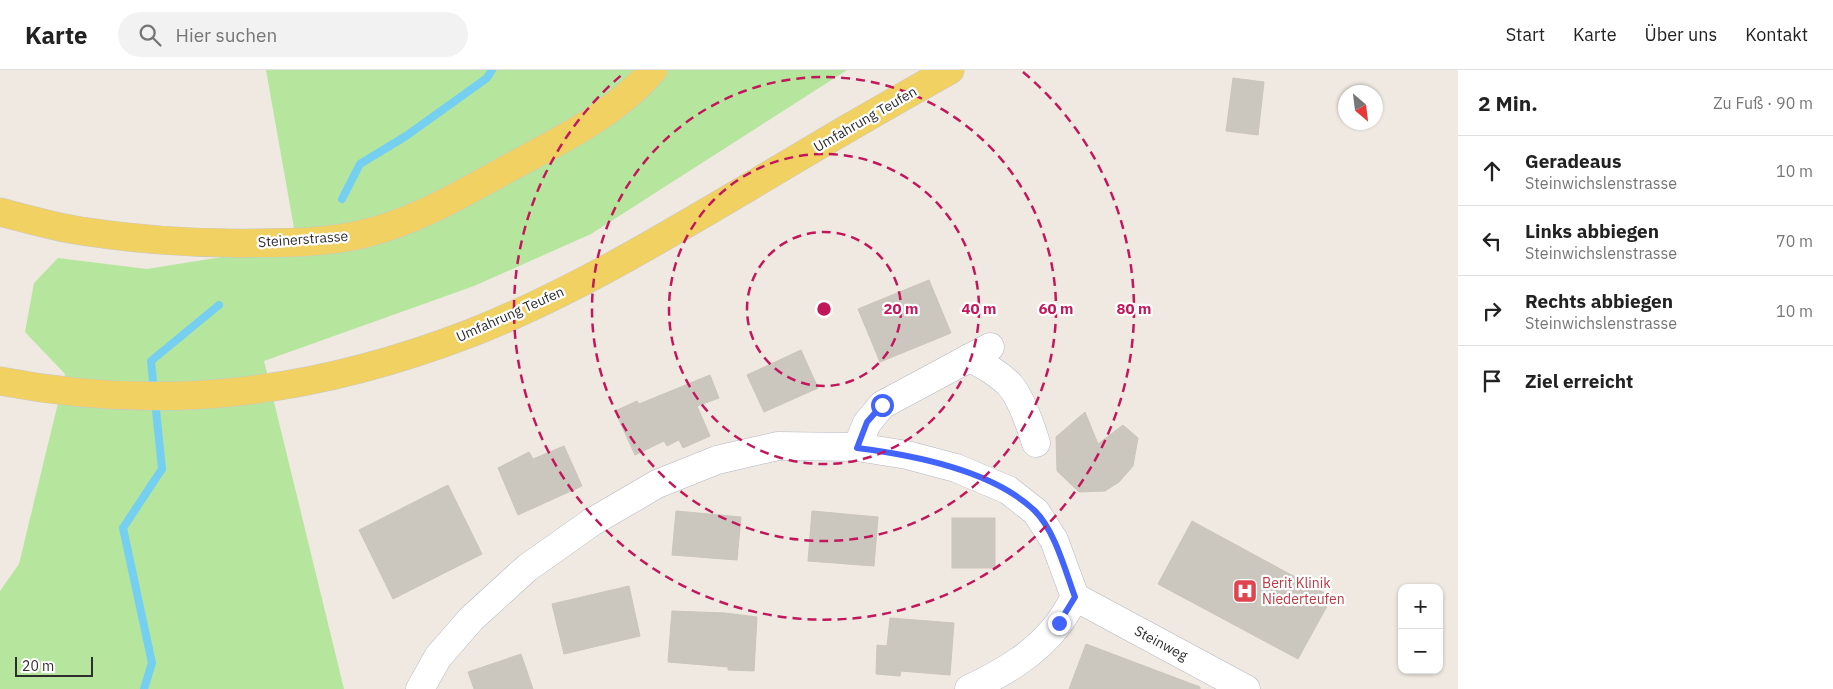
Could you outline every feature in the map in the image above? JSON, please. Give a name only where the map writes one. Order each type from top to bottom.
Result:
[{"type":"main road","name":"Steinerstrasse","points":[[0,212],[79,231],[155,241],[224,244],[288,243],[327,240],[363,234],[402,221],[452,198],[576,132],[608,110],[644,81],[653,70]]},
{"type":"main road","name":"Umfahrung Teufen","points":[[11,384],[113,396],[175,396],[244,392],[307,382],[365,368],[420,351],[473,332],[540,302],[613,265],[668,235],[950,70]]},
{"type":"street","points":[[857,448],[867,422],[882,405],[980,352],[982,364],[1009,384],[1028,418],[1036,443]]},
{"type":"street","points":[[420,689],[438,658],[471,619],[527,568],[592,522],[657,484],[717,460],[778,446],[857,448],[907,455],[956,468],[1008,490],[1036,512],[1054,540],[1075,597],[1059,623],[1037,648],[999,675],[969,689]]},
{"type":"street","name":"Steinweg","points":[[1075,597],[1246,689]]},
{"type":"green space","points":[[266,70],[847,70],[591,234],[474,286],[264,361],[344,689],[0,689],[0,591],[19,564],[65,374],[25,332],[34,283],[58,258],[147,269],[297,245]]},
{"type":"building","points":[[1233,78],[1264,82],[1258,135],[1226,131]]},
{"type":"building","points":[[929,280],[951,333],[880,362],[858,309]]},
{"type":"building","points":[[801,350],[818,388],[764,412],[747,375]]},
{"type":"building","points":[[710,375],[719,398],[697,406],[710,436],[683,448],[679,440],[667,446],[664,441],[635,455],[615,411],[637,401],[639,404]]},
{"type":"building","points":[[1085,412],[1098,444],[1123,425],[1138,438],[1133,466],[1119,482],[1105,491],[1079,492],[1057,471],[1056,437]]},
{"type":"building","points":[[564,446],[582,486],[518,515],[498,468],[529,452],[533,459]]},
{"type":"building","points":[[448,485],[482,554],[393,599],[359,530]]},
{"type":"building","points":[[676,511],[741,517],[737,560],[672,555]]},
{"type":"building","points":[[812,511],[878,517],[874,566],[808,561]]},
{"type":"building","points":[[952,518],[995,518],[995,568],[952,568]]},
{"type":"building","name":"Berit Klinik Niederteufen","points":[[1192,521],[1332,597],[1298,659],[1158,584]]},
{"type":"building","points":[[629,586],[640,636],[564,654],[552,604]]},
{"type":"building","points":[[672,611],[725,613],[757,617],[754,671],[728,670],[728,667],[668,662]]},
{"type":"building","points":[[890,618],[954,623],[950,675],[901,671],[900,676],[876,674],[877,645],[887,646]]},
{"type":"building","points":[[1086,644],[1200,687],[1200,689],[1069,689]]},
{"type":"building","points":[[521,654],[533,689],[474,689],[468,672]]},
{"type":"waterway","points":[[342,199],[360,164],[406,136],[487,78],[492,70]]},
{"type":"waterway","points":[[144,689],[152,663],[123,528],[162,469],[151,361],[219,305]]},
{"type":"place","name":"Berit Klinik Niederteufen","points":[[1245,591]]},
{"type":"route","points":[[882,405],[867,422],[857,448],[907,455],[956,468],[1008,490],[1036,512],[1054,540],[1075,597],[1059,623]]}]
